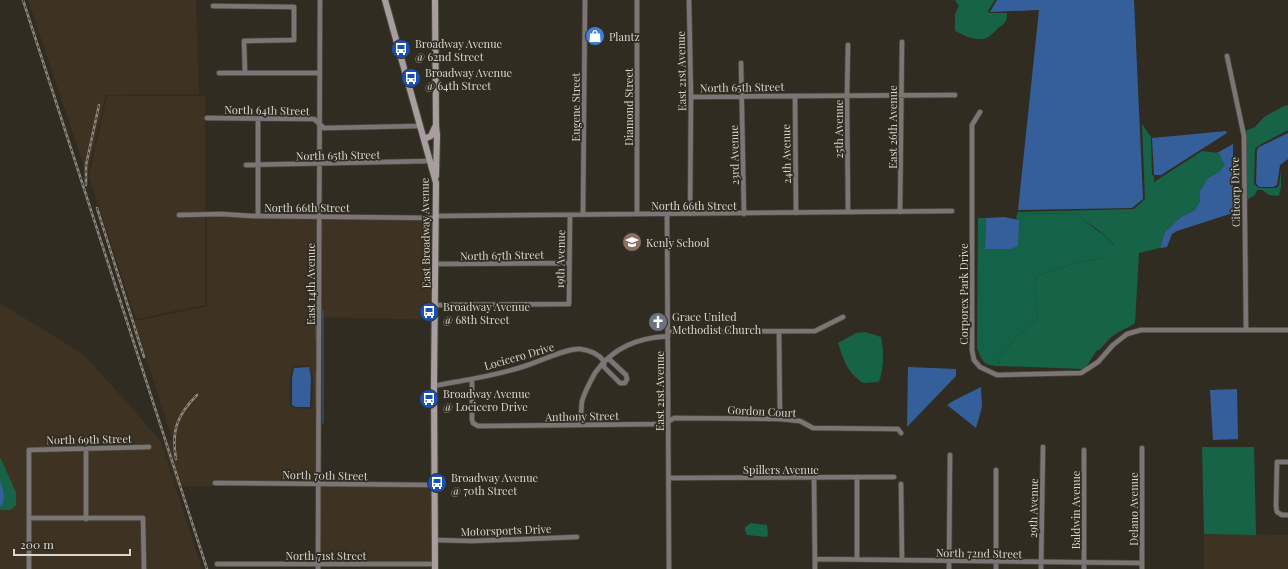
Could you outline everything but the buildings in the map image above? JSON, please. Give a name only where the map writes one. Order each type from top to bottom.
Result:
[{"type":"main road","name":"East Broadway Avenue","points":[[385,0],[436,183],[436,305],[434,386],[435,566]]},
{"type":"main road","points":[[435,0],[436,183]]},
{"type":"main road","points":[[424,139],[431,136],[436,125]]},
{"type":"main road","points":[[430,161],[435,158],[437,153]]},
{"type":"street","name":"East 14th Avenue","points":[[318,566],[317,484],[320,0]]},
{"type":"street","name":"Eugene Street","points":[[583,215],[585,0]]},
{"type":"street","name":"Diamond Street","points":[[637,0],[637,214]]},
{"type":"street","name":"East 21st Avenue","points":[[689,0],[690,214]]},
{"type":"street","points":[[213,6],[294,7],[294,40],[244,41],[245,73]]},
{"type":"street","name":"East 26th Avenue","points":[[900,212],[902,42]]},
{"type":"street","name":"25th Avenue","points":[[848,45],[848,212]]},
{"type":"street","name":"Citicorp Drive","points":[[1227,56],[1244,136],[1246,330]]},
{"type":"street","name":"23rd Avenue","points":[[741,63],[744,214]]},
{"type":"street","points":[[219,73],[319,73]]},
{"type":"street","points":[[795,96],[955,95]]},
{"type":"street","name":"North 65th Street","points":[[690,97],[795,96]]},
{"type":"street","name":"24th Avenue","points":[[795,96],[796,213]]},
{"type":"street","name":"Corporex Park Drive","points":[[980,112],[972,125],[972,350],[974,360],[980,367],[997,375],[1081,373],[1098,362],[1113,345],[1127,334],[1141,330],[1288,330]]},
{"type":"street","name":"North 64th Street","points":[[207,118],[314,119],[324,128],[420,126]]},
{"type":"street","points":[[258,119],[258,216]]},
{"type":"street","name":"North 65th Street","points":[[246,165],[430,161]]},
{"type":"street","name":"North 66th Street","points":[[179,215],[221,214],[258,216],[436,217],[952,211]]},
{"type":"street","name":"East 21st Avenue","points":[[667,214],[669,569]]},
{"type":"street","name":"19th Avenue","points":[[436,305],[569,304],[570,215]]},
{"type":"street","name":"North 67th Street","points":[[436,264],[569,263]]},
{"type":"street","points":[[581,426],[582,402],[588,385],[604,361],[622,348],[639,340],[668,334],[815,331],[843,317]]},
{"type":"street","points":[[779,332],[780,419]]},
{"type":"street","name":"Locicero Drive","points":[[434,386],[524,367],[570,350],[579,349],[593,352],[600,356],[604,361],[604,367],[620,383],[625,383],[627,377],[619,367],[609,359],[604,361]]},
{"type":"street","name":"Anthony Street","points":[[472,379],[472,420],[473,423],[478,426],[581,426],[668,423]]},
{"type":"street","name":"Gordon Court","points":[[668,423],[674,418],[780,419],[800,422],[814,428],[898,429],[902,433]]},
{"type":"street","name":"North 69th Street","points":[[29,518],[29,450],[150,447]]},
{"type":"street","name":"29th Avenue","points":[[1041,569],[1043,447]]},
{"type":"street","points":[[86,448],[86,518]]},
{"type":"street","name":"Delano Avenue","points":[[1142,448],[1142,569]]},
{"type":"street","name":"Baldwin Avenue","points":[[1084,450],[1084,569]]},
{"type":"street","points":[[949,569],[950,455]]},
{"type":"street","points":[[1288,462],[1277,462],[1276,506],[1277,512],[1282,515],[1288,515]]},
{"type":"street","points":[[996,470],[996,569]]},
{"type":"street","points":[[857,477],[857,559]]},
{"type":"street","name":"Spillers Avenue","points":[[669,478],[894,477]]},
{"type":"street","points":[[814,478],[815,569]]},
{"type":"street","name":"North 70th Street","points":[[215,483],[435,485]]},
{"type":"street","points":[[901,484],[902,560]]},
{"type":"street","points":[[29,569],[29,518],[143,518],[144,569]]},
{"type":"street","name":"Motorsports Drive","points":[[435,540],[472,541],[577,536]]},
{"type":"street","name":"North 72nd Street","points":[[815,559],[1142,563]]},
{"type":"street","name":"North 71st Street","points":[[217,564],[435,566]]},
{"type":"shaded area","points":[[28,0],[196,0],[199,94],[106,95],[87,175]]},
{"type":"shaded area","points":[[107,96],[205,96],[205,305],[136,319],[89,176]]},
{"type":"shaded area","points":[[207,216],[317,218],[315,482],[213,481],[213,485],[315,486],[177,486],[163,443],[172,440],[172,438],[101,218],[134,320],[136,321],[207,306]],"holes":[[[309,365],[313,377],[312,407],[310,409],[290,406],[290,379],[292,368],[294,366]]]},
{"type":"shaded area","points":[[322,218],[433,220],[433,320],[321,317]]},
{"type":"shaded area","points":[[0,303],[83,354],[161,442],[202,569],[0,569]]},
{"type":"shaded area","points":[[320,486],[433,487],[433,562],[320,562]]},
{"type":"shaded area","points":[[1204,534],[1288,535],[1288,569],[1204,569]]},
{"type":"green space","points":[[955,0],[995,0],[988,11],[989,13],[1007,13],[1006,21],[986,38],[970,38],[955,31],[955,14],[959,6]]},
{"type":"green space","points":[[1288,105],[1288,130],[1255,149],[1254,184],[1259,188],[1277,188],[1279,185],[1281,171],[1281,187],[1279,196],[1269,195],[1262,190],[1257,190],[1255,195],[1247,200],[1247,143],[1245,131],[1255,127],[1264,117]]},
{"type":"green space","points":[[1142,124],[1151,137],[1152,175],[1154,176],[1154,182],[1202,151],[1219,153],[1226,164],[1219,172],[1208,178],[1200,191],[1200,201],[1195,210],[1181,217],[1165,232],[1160,248],[1139,253],[1135,323],[1118,333],[1099,350],[1097,350],[1086,367],[1083,369],[1000,366],[999,357],[1018,336],[1038,319],[1035,290],[1037,276],[1075,263],[1106,258],[1114,245],[1103,234],[1082,218],[1082,213],[1017,214],[1018,212],[1134,209],[1145,199]]},
{"type":"green space","points":[[1082,213],[1082,218],[1108,239],[1118,254],[1106,258],[1075,263],[1037,276],[1035,290],[1038,319],[1018,336],[999,357],[1000,366],[985,363],[977,348],[978,218],[986,218],[985,248],[1019,220],[1016,219],[1017,214]]},
{"type":"green space","points":[[865,332],[881,337],[883,360],[879,382],[863,383],[853,375],[847,366],[838,343],[856,333]]},
{"type":"green space","points":[[1202,447],[1254,447],[1256,535],[1204,534]]},
{"type":"green space","points":[[0,457],[16,492],[16,505],[11,510],[0,510]]},
{"type":"green space","points":[[751,523],[767,525],[767,537],[747,535],[745,527]]},
{"type":"water","points":[[997,0],[1134,0],[1143,199],[1132,208],[1018,210],[1039,10],[990,12]]},
{"type":"water","points":[[1226,131],[1227,133],[1161,175],[1154,175],[1152,138]]},
{"type":"water","points":[[1288,133],[1288,159],[1280,165],[1277,185],[1273,187],[1259,187],[1256,183],[1257,150],[1259,147]]},
{"type":"water","points":[[1233,144],[1233,213],[1177,231],[1172,234],[1167,247],[1160,248],[1165,232],[1181,217],[1195,210],[1200,201],[1200,191],[1208,178],[1219,172],[1225,165],[1219,153],[1217,153]]},
{"type":"water","points":[[1004,217],[1019,220],[1018,246],[1010,249],[985,249],[986,218]]},
{"type":"water","points":[[309,367],[311,377],[310,407],[296,407],[292,405],[292,378],[294,368]]},
{"type":"water","points":[[908,367],[956,369],[956,376],[907,427]]},
{"type":"water","points":[[981,387],[982,407],[976,428],[947,405]]},
{"type":"water","points":[[1237,389],[1238,439],[1213,440],[1210,390]]},
{"type":"water","points":[[0,481],[4,498],[0,507]]},
{"type":"waterway","points":[[316,269],[316,340]]},
{"type":"waterway","points":[[323,311],[323,423]]},
{"type":"waterway","points":[[316,373],[316,406]]},
{"type":"railway","points":[[23,0],[207,569]]},
{"type":"railway","points":[[86,185],[86,165],[99,105]]},
{"type":"railway","points":[[97,208],[144,357]]},
{"type":"railway","points":[[176,459],[174,440],[177,424],[190,402],[197,395]]},
{"type":"place","name":"Plantz","points":[[595,36]]},
{"type":"place","name":"Broadway Avenue @ 62nd Street","points":[[401,49]]},
{"type":"place","name":"Broadway Avenue @ 64th Street","points":[[411,78]]},
{"type":"place","name":"Kenly School","points":[[632,242]]},
{"type":"place","name":"Broadway Avenue @ 68th Street","points":[[429,312]]},
{"type":"place","name":"Grace United Methodist Church","points":[[658,322]]},
{"type":"place","name":"Broadway Avenue @ Locicero Drive","points":[[429,399]]},
{"type":"place","name":"Broadway Avenue @ 70th Street","points":[[437,483]]}]
